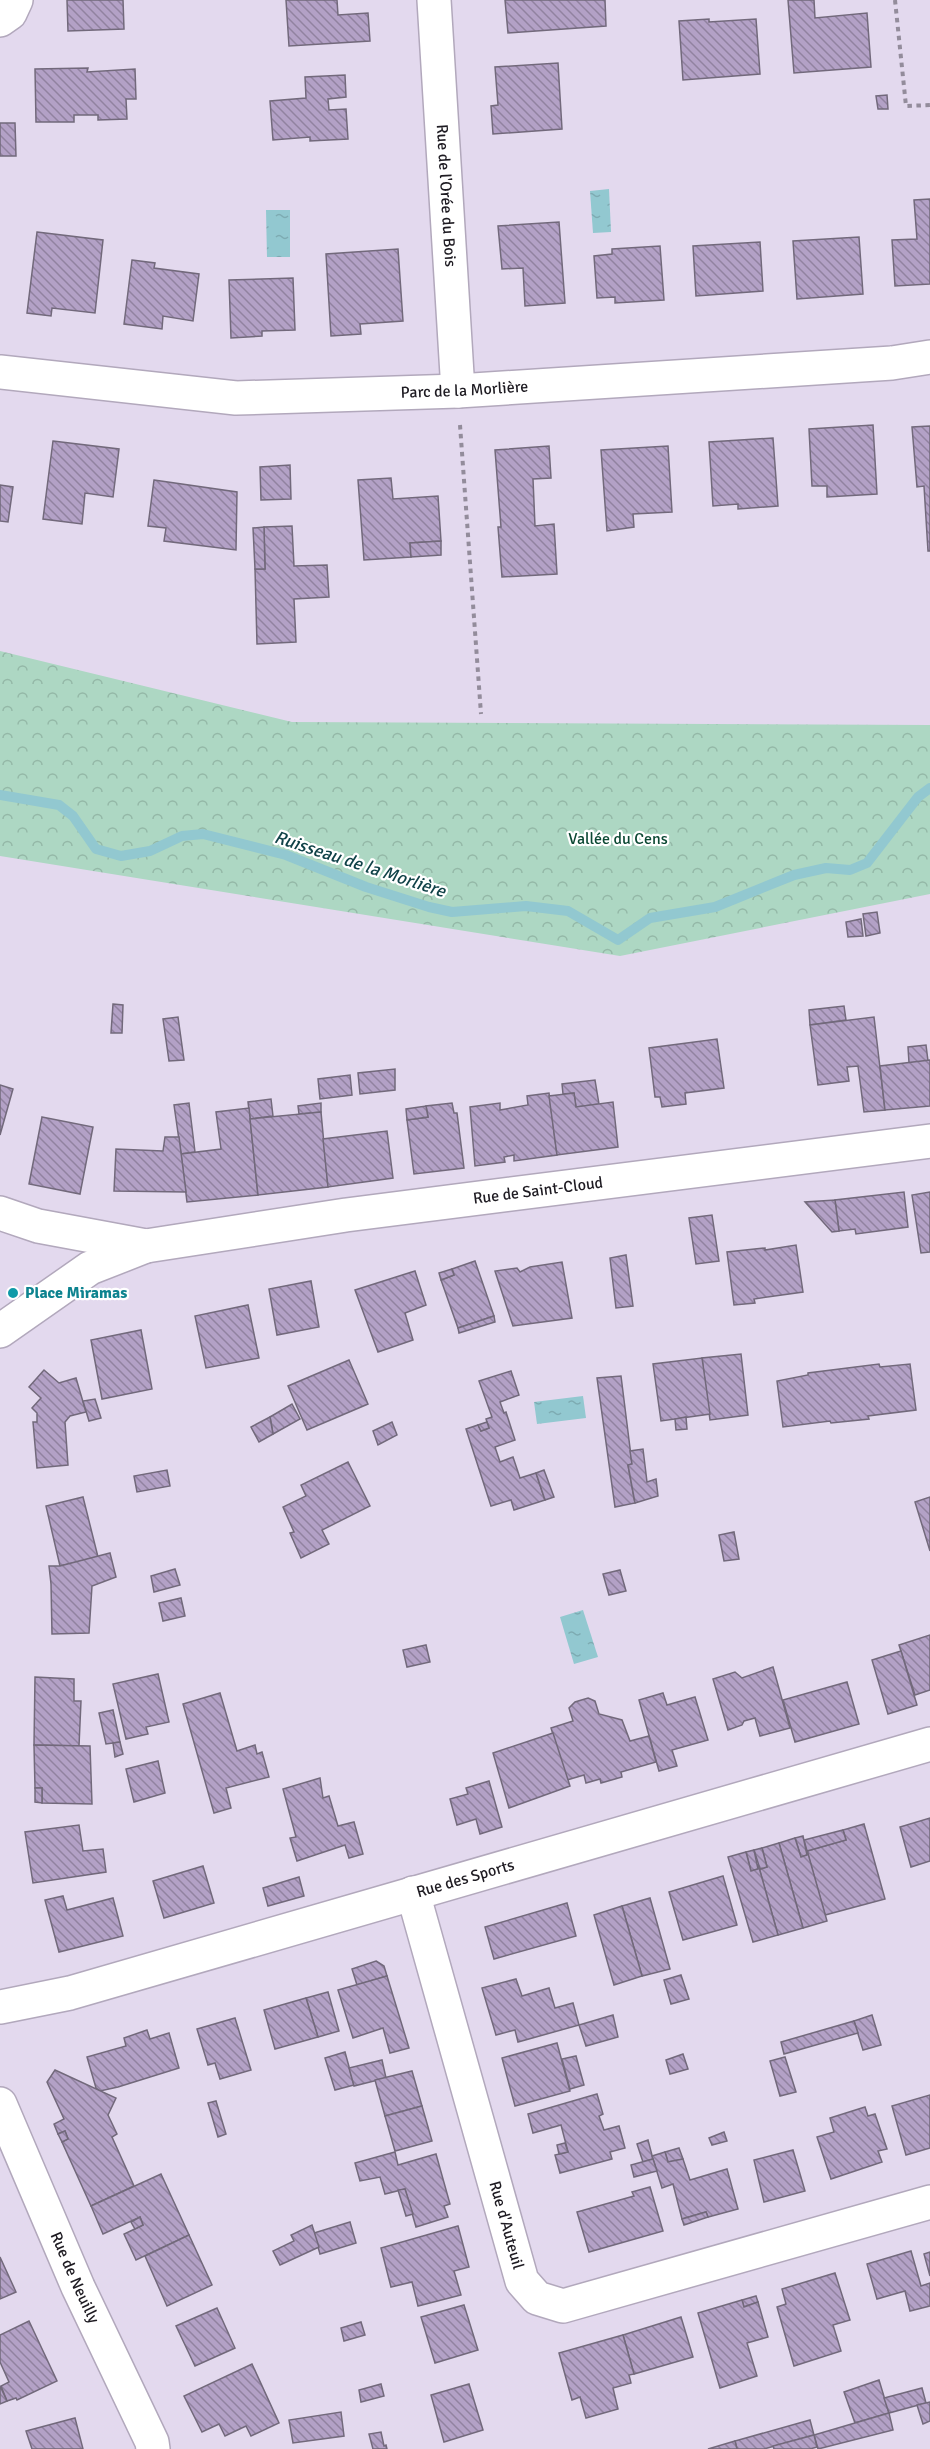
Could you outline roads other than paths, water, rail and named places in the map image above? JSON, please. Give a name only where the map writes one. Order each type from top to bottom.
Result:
[{"type":"street","points":[[0,21],[10,13],[16,0]]},
{"type":"street","name":"Rue de l'Orée du Bois","points":[[434,0],[458,391]]},
{"type":"street","name":"Parc de la Morlière","points":[[0,372],[236,398],[458,391],[880,363],[930,357]]},
{"type":"street","name":"Rue de Saint-Cloud","points":[[0,1331],[90,1268],[146,1246],[346,1215],[930,1141]]},
{"type":"street","name":"Rue de Saint-Cloud","points":[[0,1213],[38,1226],[146,1246]]},
{"type":"street","name":"Rue des Sports","points":[[0,2007],[70,1992],[930,1744]]},
{"type":"street","name":"Rue d'Auteuil","points":[[413,1893],[522,2281],[537,2298],[563,2306],[930,2202]]},
{"type":"street","name":"Rue de Neuilly","points":[[0,2104],[78,2287],[152,2442],[153,2449]]},
{"type":"water","points":[[609,189],[611,232],[593,233],[590,191]]},
{"type":"water","points":[[266,210],[290,210],[290,257],[267,257]]},
{"type":"water","points":[[583,1396],[586,1418],[537,1424],[534,1402]]},
{"type":"water","points":[[583,1610],[598,1657],[574,1664],[560,1617]]},
{"type":"waterway","name":"Ruisseau de la Morlière","points":[[0,795],[59,805],[73,816],[96,849],[121,856],[150,851],[182,836],[203,834],[286,855],[366,887],[452,912],[526,906],[568,911],[618,940],[650,918],[715,907],[794,875],[826,868],[850,870],[867,863],[918,797],[930,788]]},
{"type":"place","name":"Place Miramas","points":[[13,1293]]},
{"type":"park label","name":"Vallée du Cens","points":[[618,839]]}]
